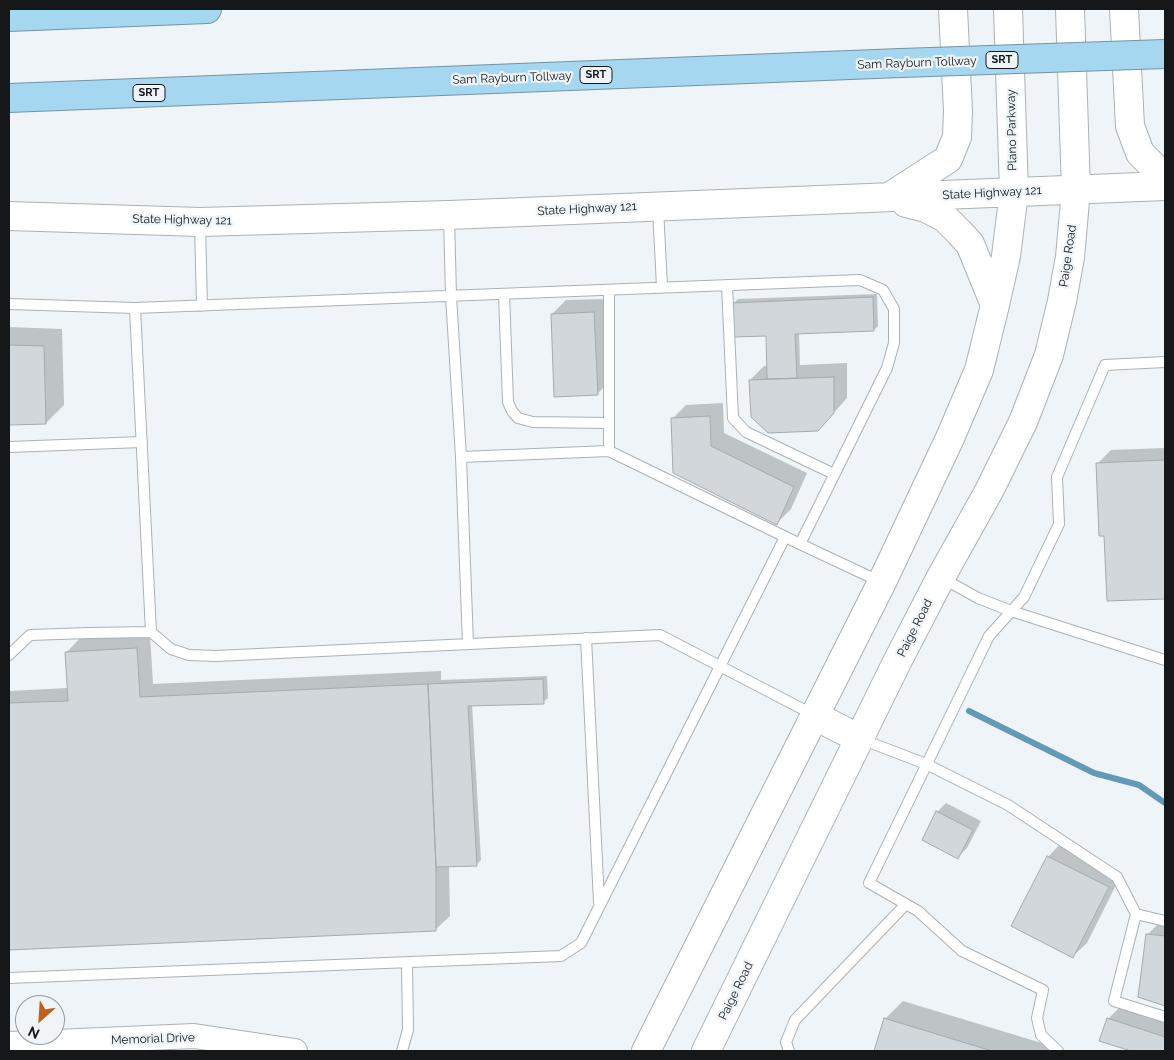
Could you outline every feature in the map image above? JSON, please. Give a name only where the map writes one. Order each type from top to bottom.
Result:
[{"type":"highway","points":[[9,17],[207,9]]},
{"type":"highway","name":"Sam Rayburn Tollway","points":[[9,98],[1165,54]]},
{"type":"main road","points":[[888,198],[948,159],[957,137],[958,111],[953,9]]},
{"type":"main road","name":"Plano Parkway","points":[[1008,9],[1014,192]]},
{"type":"main road","points":[[1070,9],[1076,190]]},
{"type":"main road","points":[[1124,9],[1130,126],[1140,153],[1165,178]]},
{"type":"main road","name":"State Highway 121","points":[[9,216],[200,222],[449,215],[1165,186]]},
{"type":"main road","name":"Paige Road","points":[[706,1051],[941,577],[989,491],[1023,422],[1048,355],[1062,301],[1070,257],[1076,190]]},
{"type":"main road","points":[[646,1051],[882,582],[950,438],[975,379],[996,305],[1006,256],[1014,192]]},
{"type":"main road","points":[[888,198],[926,208],[944,218],[960,232],[970,244],[996,305]]},
{"type":"main road","points":[[815,716],[860,739]]},
{"type":"street","name":"Memorial Drive","points":[[9,1044],[194,1036],[295,1051]]},
{"type":"lane","points":[[658,206],[662,287]]},
{"type":"lane","points":[[449,215],[451,296],[461,457],[468,644]]},
{"type":"lane","points":[[200,222],[202,306]]},
{"type":"lane","points":[[9,304],[135,308],[860,280],[884,290],[894,309],[894,344],[887,368],[800,544]]},
{"type":"lane","points":[[727,285],[733,418],[746,432],[834,474]]},
{"type":"lane","points":[[609,290],[609,451]]},
{"type":"lane","points":[[504,294],[508,402],[512,411],[518,418],[533,422],[609,423]]},
{"type":"lane","points":[[135,308],[151,632]]},
{"type":"lane","points":[[1058,1051],[1041,1035],[1037,1018],[1043,990],[962,951],[918,911],[869,883],[989,636],[1024,597],[1058,524],[1057,477],[1105,365],[1165,362]]},
{"type":"lane","points":[[9,446],[142,442]]},
{"type":"lane","points":[[461,457],[609,451],[882,582]]},
{"type":"lane","points":[[9,978],[560,956],[581,943],[785,537]]},
{"type":"lane","points":[[941,577],[978,598],[1011,611],[1165,660]]},
{"type":"lane","points":[[9,655],[30,635],[151,632],[171,649],[189,655],[216,656],[660,635],[815,716]]},
{"type":"lane","points":[[586,638],[599,904]]},
{"type":"lane","points":[[860,739],[926,764],[1008,805],[1117,877],[1136,914],[1114,1001],[1165,1016]]},
{"type":"lane","points":[[789,1051],[786,1042],[795,1020],[906,904]]},
{"type":"lane","points":[[1136,914],[1165,921]]},
{"type":"lane","points":[[402,1051],[408,1030],[408,963]]},
{"type":"building","points":[[873,297],[874,331],[795,334],[797,378],[767,379],[766,336],[734,337],[732,303]]},
{"type":"building","points":[[594,312],[598,395],[554,397],[551,314]]},
{"type":"building","points":[[9,345],[44,346],[46,424],[9,425]]},
{"type":"building","points":[[834,377],[834,413],[818,431],[768,433],[751,417],[749,380]]},
{"type":"building","points":[[710,416],[711,446],[794,487],[777,525],[673,473],[671,418]]},
{"type":"building","points":[[1165,460],[1165,599],[1107,601],[1104,536],[1099,536],[1096,463]]},
{"type":"building","points":[[137,648],[140,697],[428,684],[436,867],[436,931],[9,950],[9,703],[68,701],[65,652]]},
{"type":"building","points":[[543,679],[544,704],[468,706],[477,866],[436,867],[428,684]]},
{"type":"building","points":[[936,811],[973,830],[958,859],[922,840]]},
{"type":"building","points":[[1047,856],[1109,887],[1073,958],[1011,926]]},
{"type":"building","points":[[1146,934],[1165,936],[1165,1006],[1138,997]]},
{"type":"building","points":[[884,1018],[992,1051],[874,1051]]},
{"type":"building","points":[[1107,1018],[1165,1037],[1165,1051],[1131,1051],[1099,1041]]},
{"type":"waterway","points":[[969,711],[1094,773],[1139,785],[1165,803]]}]
